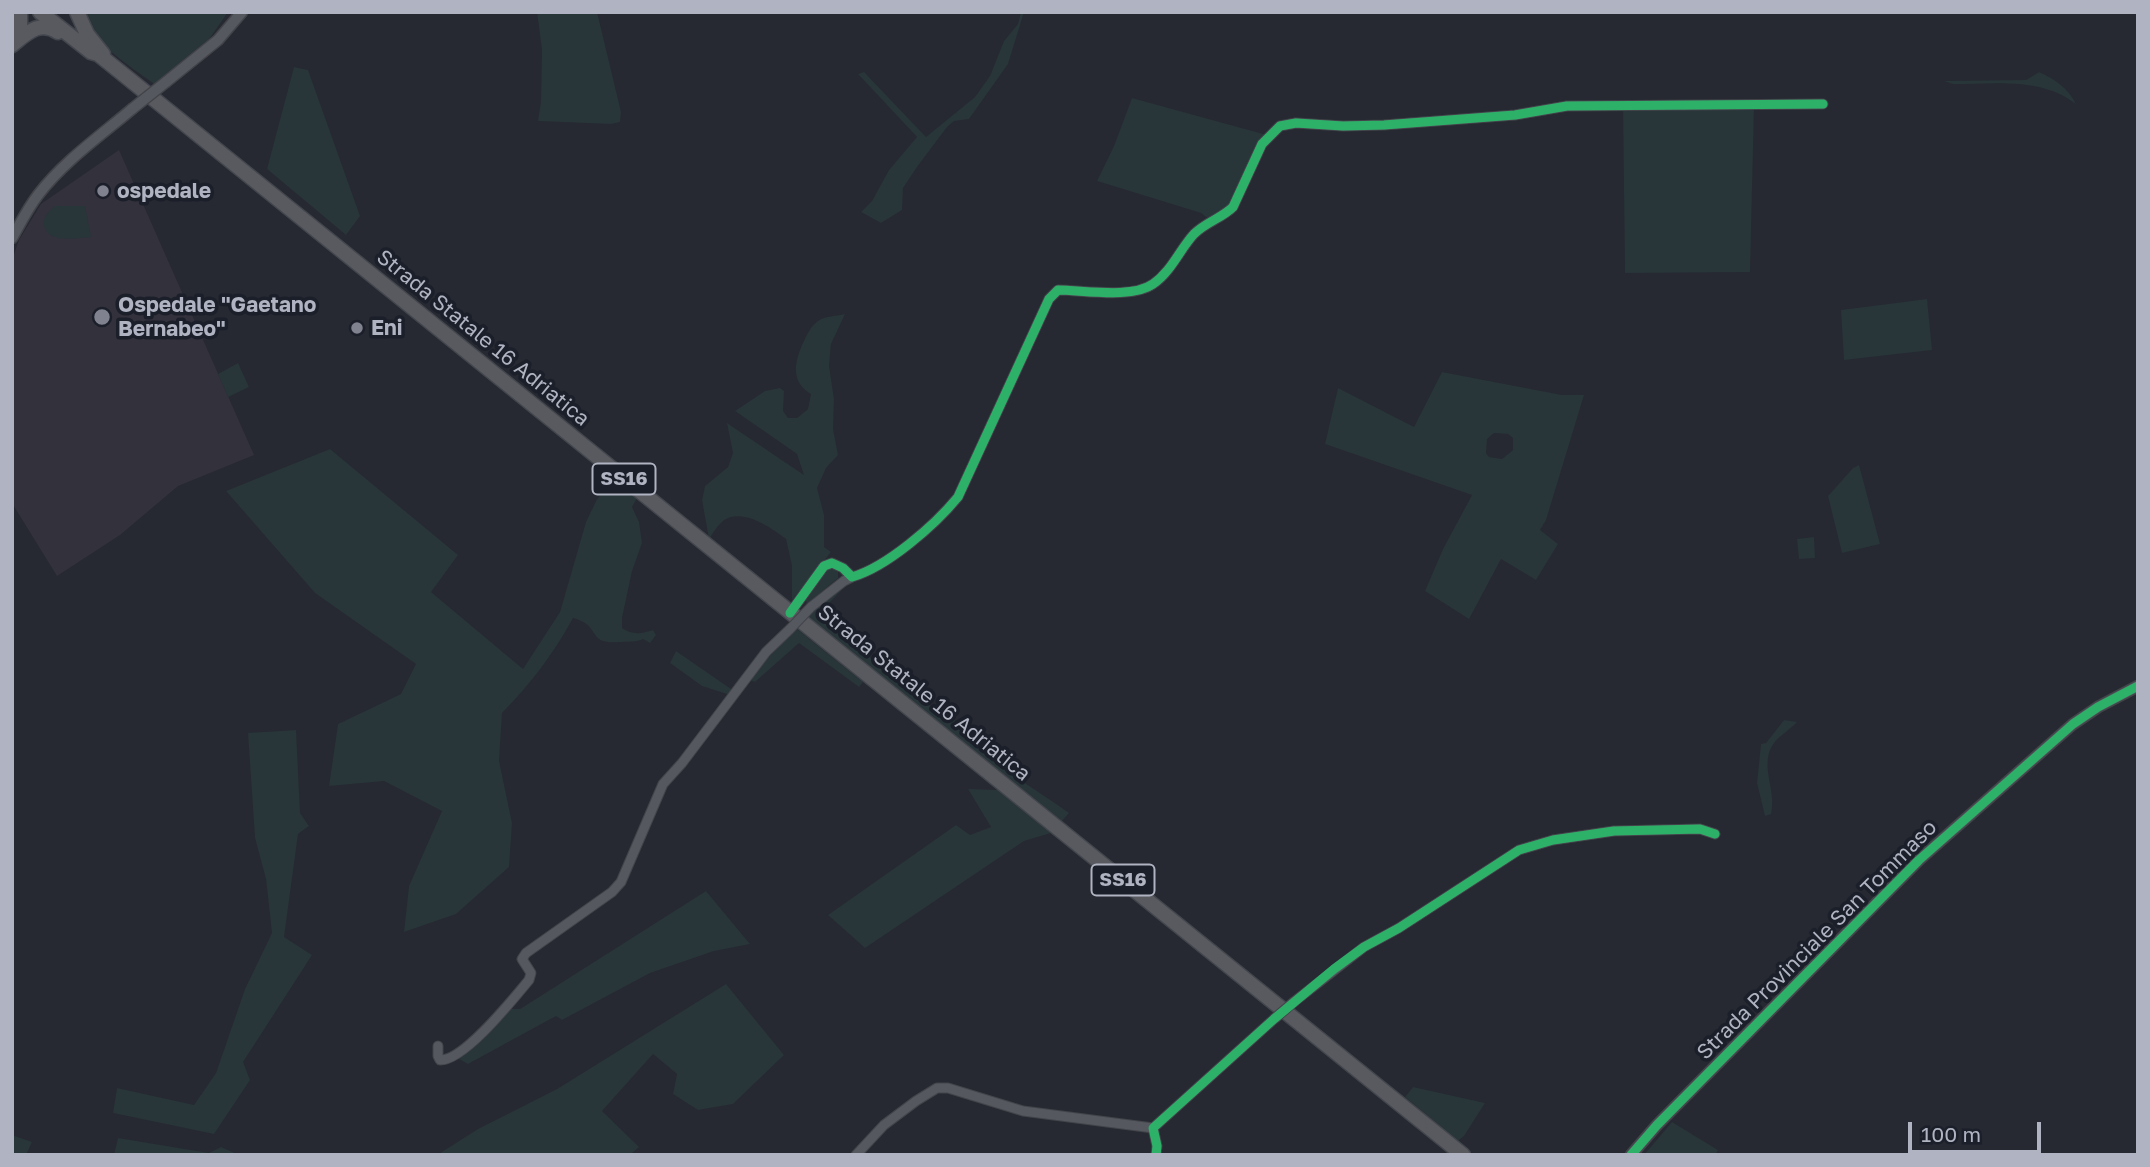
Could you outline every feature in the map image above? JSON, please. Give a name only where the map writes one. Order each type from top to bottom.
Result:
[{"type":"main road","points":[[12,43],[20,25],[20,12]]},
{"type":"main road","name":"Strada Statale 16 Adriatica","points":[[40,12],[91,52],[98,54]]},
{"type":"main road","name":"Strada Statale 16 Adriatica","points":[[51,12],[115,68],[1462,1155]]},
{"type":"main road","points":[[78,12],[86,34],[115,68]]},
{"type":"main road","points":[[12,43],[33,28],[48,27],[91,56],[115,68]]},
{"type":"street","points":[[13,237],[34,200],[46,186],[85,148],[218,40],[242,12]]},
{"type":"street","points":[[438,1046],[440,1060],[446,1060],[475,1040],[529,980],[531,973],[522,959],[526,953],[612,892],[621,882],[663,783],[766,652],[811,607],[844,581],[874,568],[943,516],[958,497],[1049,299],[1058,290],[1132,292],[1153,285],[1193,235],[1208,221],[1227,213],[1233,206],[1262,144],[1280,126],[1296,123],[1384,125],[1515,115],[1567,106],[1823,104]]},
{"type":"street","points":[[787,610],[824,566],[832,563],[843,568],[852,577]]},
{"type":"street","name":"Strada Provinciale San Tommaso","points":[[1631,1155],[1685,1096],[1919,860],[2073,724],[2098,706],[2138,686]]},
{"type":"street","points":[[856,1155],[884,1125],[937,1088],[948,1088],[1023,1111],[1153,1128],[1274,1019],[1364,947],[1399,928],[1519,850],[1553,840],[1614,831],[1700,829],[1715,834]]},
{"type":"street","points":[[1153,1128],[1156,1155]]},
{"type":"shaded area","points":[[85,12],[228,12],[210,38],[154,84],[102,43],[93,33]]},
{"type":"shaded area","points":[[537,12],[597,12],[621,112],[620,122],[611,124],[538,121],[542,50]]},
{"type":"shaded area","points":[[1021,12],[1024,12],[1008,64],[969,119],[954,121],[947,127],[917,167],[903,188],[902,210],[881,223],[861,212],[872,201],[889,170],[917,137],[858,74],[864,72],[926,137],[975,97],[990,76],[1004,41],[1018,24]]},
{"type":"shaded area","points":[[294,67],[308,70],[360,216],[346,235],[267,169]]},
{"type":"shaded area","points":[[2039,72],[2060,85],[2076,104],[2048,89],[2033,86],[2001,83],[1953,84],[1944,81],[2026,80]]},
{"type":"shaded area","points":[[1132,98],[1267,135],[1225,212],[1209,219],[1201,213],[1097,181]]},
{"type":"shaded area","points":[[1754,107],[1750,272],[1625,273],[1623,109]]},
{"type":"shaded area","name":"Ospedale \"Gaetano Bernabeo\"","points":[[119,150],[254,455],[178,486],[120,535],[57,576],[12,503],[12,260],[19,240],[41,204]]},
{"type":"shaded area","points":[[55,206],[85,206],[91,237],[64,239],[47,232],[44,220]]},
{"type":"shaded area","points":[[1927,299],[1932,350],[1844,360],[1841,310]]},
{"type":"shaded area","points":[[845,314],[831,344],[829,366],[834,399],[833,429],[838,455],[826,468],[817,488],[824,515],[824,547],[831,552],[792,600],[792,566],[786,539],[756,521],[739,516],[723,521],[709,539],[702,500],[705,486],[728,467],[733,453],[727,423],[804,475],[797,454],[735,411],[765,391],[780,388],[784,391],[783,411],[788,418],[797,418],[808,409],[811,394],[800,384],[796,372],[802,345],[810,329],[818,321]]},
{"type":"shaded area","points":[[238,363],[249,387],[228,397],[218,374]]},
{"type":"shaded area","points":[[1442,372],[1562,395],[1584,395],[1546,520],[1540,530],[1558,544],[1536,580],[1501,559],[1469,619],[1425,591],[1443,549],[1472,495],[1325,444],[1338,388],[1414,427]],"holes":[[[1494,433],[1508,434],[1513,438],[1513,450],[1502,459],[1489,457],[1486,453],[1487,439]]]},
{"type":"shaded area","points":[[330,449],[458,555],[431,592],[523,669],[560,612],[586,522],[596,501],[612,479],[637,498],[632,507],[639,522],[642,543],[632,571],[622,628],[637,633],[653,630],[656,635],[650,643],[643,639],[602,641],[582,621],[573,618],[541,668],[502,713],[499,761],[512,823],[509,867],[456,914],[404,932],[409,886],[442,811],[384,781],[329,786],[338,724],[401,694],[416,664],[315,593],[226,491]]},
{"type":"shaded area","points":[[1859,465],[1880,544],[1842,553],[1828,496],[1853,468]]},
{"type":"shaded area","points":[[1814,537],[1815,558],[1799,559],[1797,539]]},
{"type":"shaded area","points":[[831,567],[838,571],[838,578],[807,604],[805,597],[820,573]]},
{"type":"shaded area","points":[[842,590],[828,604],[824,621],[913,689],[941,716],[948,708],[970,740],[985,754],[1069,813],[1062,821],[807,618]]},
{"type":"shaded area","points":[[797,629],[863,682],[859,687],[799,643],[755,682],[750,680]]},
{"type":"shaded area","points":[[676,651],[734,691],[730,695],[702,686],[670,663]]},
{"type":"shaded area","points":[[1784,720],[1797,722],[1774,743],[1769,754],[1772,806],[1771,814],[1765,816],[1757,783],[1761,744],[1766,743]]},
{"type":"shaded area","points":[[296,730],[300,813],[309,826],[298,834],[284,937],[312,955],[243,1062],[250,1080],[214,1134],[113,1113],[117,1088],[194,1105],[216,1073],[245,989],[272,933],[266,879],[255,838],[248,733]]},
{"type":"shaded area","points":[[968,789],[999,790],[1051,833],[1024,841],[865,948],[828,915],[956,825],[970,835],[991,827]]},
{"type":"shaded area","points":[[706,891],[750,944],[714,951],[650,973],[562,1020],[556,1016],[468,1064],[459,1059],[508,1009],[520,1009]]},
{"type":"shaded area","points":[[726,984],[784,1055],[733,1104],[698,1110],[673,1094],[677,1074],[653,1054],[602,1111],[639,1147],[630,1155],[437,1155],[478,1129],[557,1089]]},
{"type":"shaded area","points":[[1413,1087],[1485,1103],[1458,1141],[1405,1097]]},
{"type":"shaded area","points":[[1672,1122],[1718,1150],[1715,1155],[1644,1155]]},
{"type":"shaded area","points":[[12,1135],[32,1142],[26,1155],[12,1155]]},
{"type":"shaded area","points":[[118,1138],[209,1153],[221,1147],[239,1155],[114,1155]]},
{"type":"cycle path","points":[[790,613],[824,566],[832,563],[843,568],[852,577],[866,572],[910,544],[958,497],[1049,299],[1058,290],[1107,293],[1144,289],[1153,284],[1165,273],[1194,234],[1233,207],[1262,144],[1280,126],[1296,123],[1384,125],[1515,115],[1567,106],[1823,104]]},
{"type":"cycle path","points":[[1631,1155],[1657,1125],[1919,860],[2073,724],[2138,686]]},
{"type":"cycle path","points":[[1156,1155],[1153,1128],[1274,1019],[1364,947],[1399,928],[1519,850],[1553,840],[1614,831],[1700,829],[1715,834]]},
{"type":"place","name":"ospedale","points":[[103,191]]},
{"type":"place","name":"Ospedale \"Gaetano Bernabeo\"","points":[[102,317]]},
{"type":"place","name":"Eni","points":[[357,328]]}]
